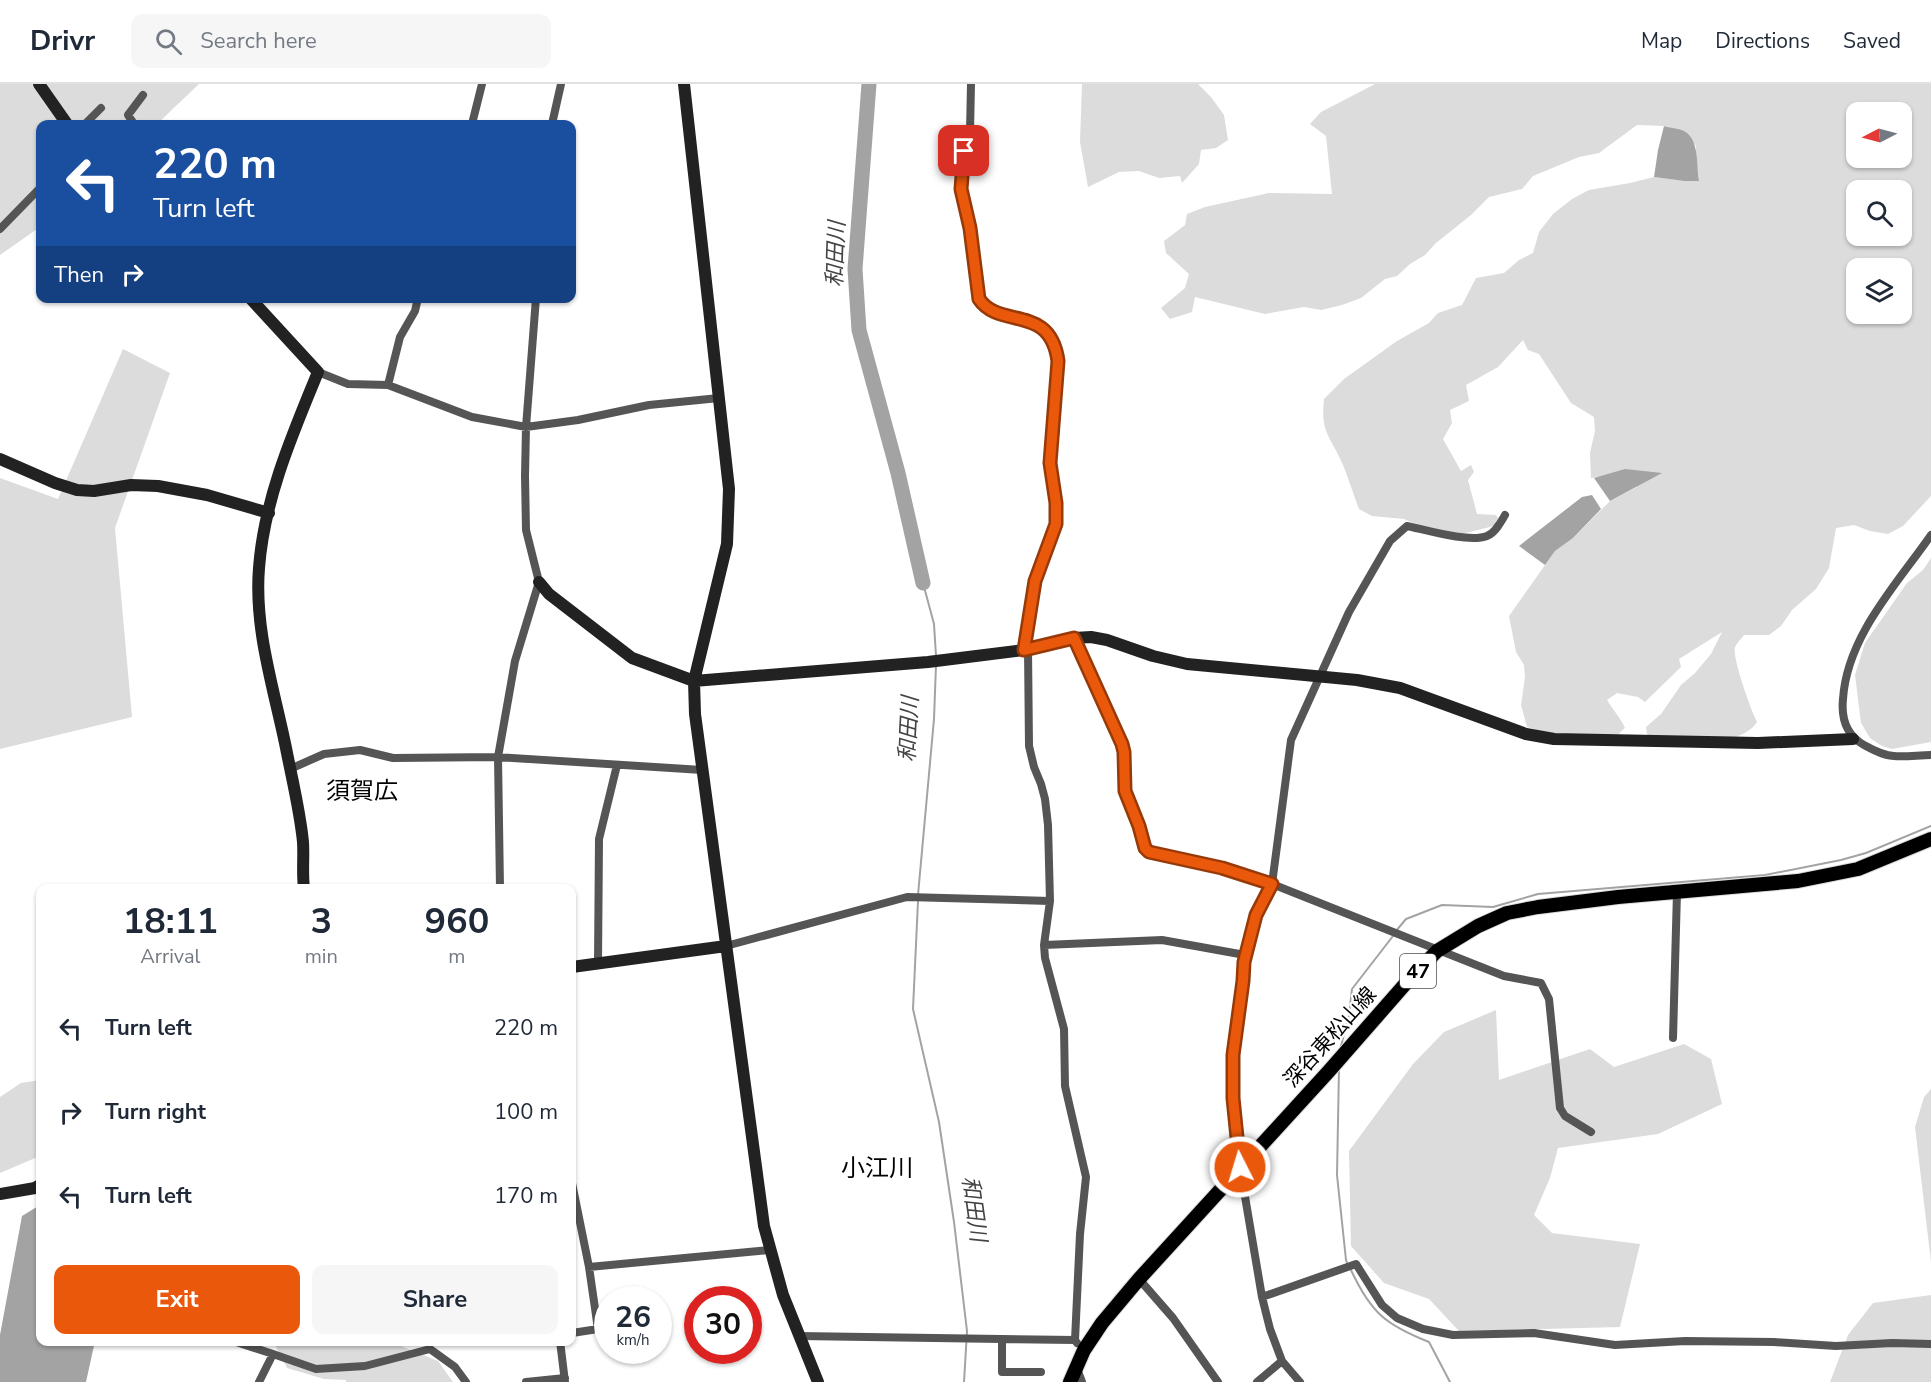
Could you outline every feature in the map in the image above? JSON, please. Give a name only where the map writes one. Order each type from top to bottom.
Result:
[{"type":"main road","name":"深谷東松山線","points":[[1070,1382],[1080,1345],[1437,951],[1478,926],[1507,913],[1538,907],[1798,881],[1857,869],[1931,839]]},
{"type":"street","points":[[39,84],[65,120]]},
{"type":"street","points":[[473,120],[482,84]]},
{"type":"street","points":[[553,120],[561,84]]},
{"type":"street","points":[[684,84],[729,489],[729,526],[722,572],[694,681],[694,714],[756,1177],[769,1250],[799,1336],[818,1382]]},
{"type":"street","points":[[799,1336],[1002,1339],[1080,1345],[1080,1233],[1086,1177],[1065,1086],[1064,1029],[1045,958],[1044,945],[1050,901],[1049,846],[1045,799],[1029,746],[1026,650],[1035,581],[1056,524],[1056,503],[1050,463],[1058,361],[1056,344],[1046,331],[1032,323],[985,308],[979,299],[974,249],[961,189],[964,151],[970,132],[971,84]]},
{"type":"street","points":[[131,120],[128,115],[143,95]]},
{"type":"street","points":[[89,120],[101,108]]},
{"type":"street","points":[[0,229],[36,192]]},
{"type":"street","points":[[255,303],[318,372],[348,384],[388,385],[472,417],[526,427],[578,420],[649,405],[719,398]]},
{"type":"street","points":[[388,385],[400,337],[415,311],[417,303]]},
{"type":"street","points":[[536,303],[526,427],[526,530],[539,582],[549,594],[632,658],[694,681],[928,662],[1026,650],[1074,638],[1090,637],[1187,664],[1357,680],[1400,688],[1526,734],[1554,739],[1728,743],[1853,740]]},
{"type":"street","points":[[304,884],[303,844],[261,630],[258,598],[259,568],[268,513],[291,436],[318,372]]},
{"type":"street","points":[[0,459],[77,490],[94,491],[131,485],[158,486],[207,495],[268,513]]},
{"type":"street","points":[[1300,1382],[1282,1361],[1270,1329],[1240,1167],[1232,1073],[1245,955],[1256,915],[1272,884],[1289,745],[1348,612],[1390,541],[1407,526],[1469,538],[1487,536],[1499,525],[1505,515]]},
{"type":"street","points":[[1931,535],[1862,634],[1847,669],[1842,710],[1847,731],[1853,740],[1872,750],[1892,756],[1931,755]]},
{"type":"street","points":[[500,884],[498,757],[515,661],[539,582]]},
{"type":"street","points":[[1074,638],[1124,752],[1125,791],[1145,848],[1149,852],[1222,868],[1272,884],[1504,976],[1540,983],[1549,999],[1560,1108],[1565,1116],[1591,1132]]},
{"type":"street","points":[[290,769],[324,754],[360,750],[393,758],[498,757],[702,770]]},
{"type":"street","points":[[598,963],[599,839],[618,765]]},
{"type":"street","points":[[1673,1038],[1677,892]]},
{"type":"street","points":[[576,966],[726,946],[907,897],[1050,901]]},
{"type":"street","points":[[1044,945],[1162,940],[1245,955]]},
{"type":"street","points":[[0,1194],[36,1187]]},
{"type":"street","points":[[576,1203],[598,1329],[576,1332]]},
{"type":"street","points":[[589,1267],[769,1250]]},
{"type":"street","points":[[1263,1297],[1356,1264],[1382,1305],[1397,1318],[1423,1329],[1453,1335],[1534,1333],[1615,1345],[1685,1341],[1836,1346],[1931,1344]]},
{"type":"street","points":[[1139,1279],[1173,1318],[1218,1382]]},
{"type":"street","points":[[1002,1339],[1002,1372],[1041,1372]]},
{"type":"street","points":[[248,1346],[316,1369],[365,1366],[430,1349],[455,1366],[466,1382]]},
{"type":"street","points":[[526,1382],[565,1380],[561,1346]]},
{"type":"street","points":[[259,1382],[273,1354]]},
{"type":"street","points":[[1257,1382],[1282,1361]]},
{"type":"street","points":[[1076,1365],[1082,1382]]},
{"type":"shaded area","points":[[0,84],[199,84],[161,120],[36,120],[36,230],[0,255]]},
{"type":"shaded area","points":[[1082,84],[1198,84],[1224,115],[1228,140],[1216,148],[1201,150],[1199,164],[1182,183],[1180,176],[1159,178],[1139,171],[1119,172],[1088,187],[1080,142]]},
{"type":"shaded area","points":[[1375,84],[1931,84],[1931,496],[1903,526],[1888,534],[1854,525],[1836,528],[1829,568],[1816,589],[1792,610],[1781,626],[1769,635],[1744,635],[1738,642],[1735,647],[1736,662],[1757,722],[1749,731],[1724,740],[1709,741],[1653,740],[1647,734],[1646,727],[1661,714],[1681,685],[1711,654],[1722,632],[1679,659],[1681,667],[1645,702],[1638,697],[1617,693],[1607,700],[1625,728],[1618,735],[1610,738],[1586,739],[1527,727],[1521,705],[1525,677],[1524,665],[1516,652],[1509,616],[1555,551],[1573,538],[1610,501],[1637,487],[1604,476],[1591,478],[1590,453],[1595,431],[1594,417],[1571,403],[1539,354],[1528,350],[1523,340],[1498,367],[1466,385],[1469,401],[1450,410],[1452,423],[1443,439],[1461,471],[1471,465],[1474,472],[1468,480],[1477,514],[1496,515],[1498,518],[1494,526],[1445,538],[1404,519],[1372,516],[1359,509],[1343,465],[1325,428],[1323,411],[1324,399],[1344,379],[1397,341],[1429,323],[1438,313],[1462,305],[1476,278],[1504,273],[1519,260],[1533,253],[1539,232],[1553,214],[1572,199],[1589,190],[1654,177],[1684,181],[1696,167],[1696,146],[1685,132],[1664,126],[1637,125],[1599,153],[1579,157],[1533,176],[1522,189],[1489,197],[1425,255],[1410,264],[1397,276],[1385,279],[1361,298],[1342,305],[1321,310],[1304,307],[1265,314],[1195,297],[1192,312],[1170,319],[1161,308],[1185,288],[1189,274],[1166,253],[1164,241],[1185,225],[1187,214],[1205,207],[1269,193],[1332,194],[1326,136],[1310,124],[1321,112]]},
{"type":"shaded area","points":[[1664,126],[1684,131],[1693,140],[1699,181],[1654,177]]},
{"type":"shaded area","points":[[123,349],[170,373],[115,528],[132,717],[0,749],[0,478],[58,499]]},
{"type":"shaded area","points":[[1625,469],[1662,473],[1610,501],[1594,478]]},
{"type":"shaded area","points":[[1592,495],[1601,509],[1573,538],[1555,551],[1545,565],[1519,546],[1582,497]]},
{"type":"shaded area","points":[[1931,558],[1931,742],[1892,749],[1870,738],[1861,723],[1855,675],[1865,643],[1907,583],[1923,570]]},
{"type":"shaded area","points":[[1496,1010],[1499,1080],[1590,1049],[1614,1067],[1684,1044],[1711,1059],[1722,1104],[1658,1134],[1558,1148],[1550,1178],[1534,1215],[1552,1233],[1640,1244],[1620,1327],[1459,1331],[1429,1299],[1384,1283],[1351,1246],[1349,1151],[1413,1064],[1444,1032]]},
{"type":"shaded area","points":[[36,1081],[36,1158],[0,1173],[0,1097],[21,1083]]},
{"type":"shaded area","points":[[1931,1089],[1931,1262],[1915,1127],[1924,1097]]},
{"type":"shaded area","points":[[36,1207],[36,1346],[94,1346],[86,1382],[0,1382],[0,1335],[22,1216]]},
{"type":"shaded area","points":[[1931,1295],[1931,1382],[1830,1382],[1848,1335],[1873,1303]]},
{"type":"shaded area","points":[[276,1346],[401,1346],[438,1361],[453,1382],[346,1382],[346,1380],[324,1379],[287,1368]]},
{"type":"waterway","name":"和田川","points":[[869,84],[855,269],[859,330],[898,473],[923,583]]},
{"type":"waterway","name":"和田川","points":[[923,583],[934,624],[936,656]]},
{"type":"waterway","name":"和田川","points":[[918,895],[934,719],[936,665]]},
{"type":"waterway","points":[[1396,931],[1406,919],[1442,905],[1493,907],[1538,894],[1765,875],[1866,853],[1931,826]]},
{"type":"waterway","name":"和田川","points":[[918,901],[913,1009],[939,1122],[954,1222],[967,1331],[964,1382]]},
{"type":"waterway","points":[[1340,1050],[1349,1015],[1352,989],[1393,936]]},
{"type":"waterway","points":[[1339,1068],[1337,1175],[1348,1265]]},
{"type":"waterway","points":[[1351,1270],[1358,1285],[1381,1316],[1401,1330],[1429,1342],[1450,1382]]},
{"type":"district","name":"須賀広","points":[[362,791]]},
{"type":"district","name":"小江川","points":[[877,1168]]},
{"type":"route","points":[[964,151],[961,189],[976,259],[979,299],[985,308],[1032,323],[1046,331],[1056,344],[1058,361],[1050,463],[1056,503],[1056,524],[1035,581],[1024,650],[1074,638],[1122,744],[1125,791],[1145,848],[1149,852],[1222,868],[1272,884],[1256,915],[1244,962],[1233,1055],[1233,1098],[1240,1167]]}]
